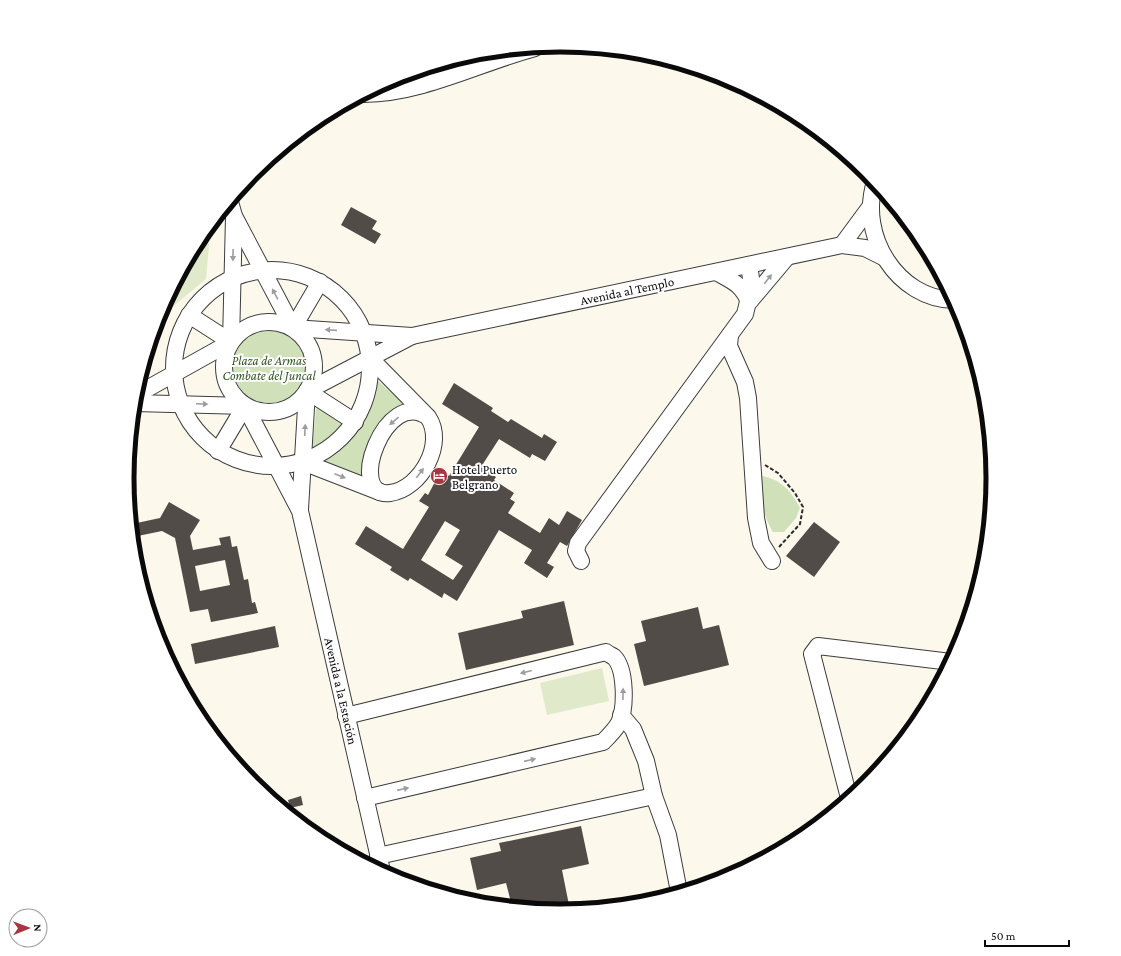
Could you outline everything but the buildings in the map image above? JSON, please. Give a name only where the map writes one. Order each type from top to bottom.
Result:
[{"type":"street","points":[[380,92],[405,89],[429,83],[514,55]]},
{"type":"street","points":[[874,189],[870,207],[873,233],[883,256],[895,272],[910,286],[928,295],[948,301]]},
{"type":"street","points":[[842,245],[870,207]]},
{"type":"street","points":[[232,209],[293,328],[306,340],[313,357],[314,375],[307,391],[300,511]]},
{"type":"street","points":[[232,209],[233,278],[231,342],[224,360],[226,380],[235,397],[245,406],[300,511]]},
{"type":"street","name":"Avenida al Templo","points":[[412,336],[842,245],[865,248],[883,256]]},
{"type":"street","points":[[749,302],[787,257]]},
{"type":"street","points":[[581,562],[576,551],[578,543],[745,314],[752,285],[749,265]]},
{"type":"street","points":[[263,270],[288,271],[320,282],[344,300],[356,316],[364,332],[370,358],[370,378],[367,395],[355,422],[339,441],[328,450],[303,462],[278,467],[253,465],[229,457],[218,451],[197,432],[180,404],[174,374],[174,358],[178,340],[189,315],[212,291],[233,278],[263,270]]},
{"type":"street","points":[[716,272],[737,283],[745,291],[749,302]]},
{"type":"street","points":[[293,328],[320,282]]},
{"type":"street","points":[[189,315],[231,342]]},
{"type":"street","points":[[144,391],[231,342],[242,330],[257,323],[273,321],[293,328],[412,336]]},
{"type":"street","points":[[730,335],[729,346],[745,382],[748,398],[756,518],[761,543],[769,556]]},
{"type":"street","points":[[141,403],[245,406],[258,411],[279,411],[292,406],[307,391],[412,336]]},
{"type":"street","points":[[303,462],[381,492],[394,493],[408,486],[425,467],[432,450],[435,435],[432,422],[370,358]]},
{"type":"street","points":[[307,391],[355,422]]},
{"type":"street","points":[[218,451],[245,406]]},
{"type":"street","points":[[381,492],[372,484],[369,478],[370,462],[379,438],[392,423],[404,414],[418,411],[428,417]]},
{"type":"street","name":"Avenida a la Estación","points":[[300,511],[380,864]]},
{"type":"street","points":[[847,792],[812,654],[818,646],[945,661]]},
{"type":"street","points":[[346,716],[606,652],[615,658],[623,678],[624,691],[621,715],[613,732],[603,742],[365,798]]},
{"type":"street","points":[[621,715],[633,729],[642,749],[654,796],[668,835],[678,887]]},
{"type":"street","points":[[380,864],[654,796]]},
{"type":"path","points":[[752,458],[778,473],[795,492],[803,507],[800,524],[769,556]]},
{"type":"green space","points":[[208,239],[209,245],[206,279],[170,309],[178,290]]},
{"type":"green space","name":"Plaza de Armas Combate del Juncal","points":[[269,331],[283,334],[295,341],[302,353],[305,367],[302,381],[295,393],[283,400],[269,403],[255,400],[243,393],[236,381],[233,367],[236,353],[243,341],[255,334]]},
{"type":"green space","points":[[377,380],[405,405],[369,442],[361,477],[322,461],[343,445],[365,416],[374,393]]},
{"type":"green space","points":[[318,407],[346,425],[346,427],[327,447],[315,454],[312,451],[316,409]]},
{"type":"green space","points":[[762,476],[775,480],[785,487],[793,496],[800,508],[796,518],[784,532],[773,532],[764,512],[761,491]]},
{"type":"green space","points":[[602,668],[609,701],[547,715],[540,683]]},
{"type":"place","name":"Hotel Puerto Belgrano","points":[[439,476]]}]
